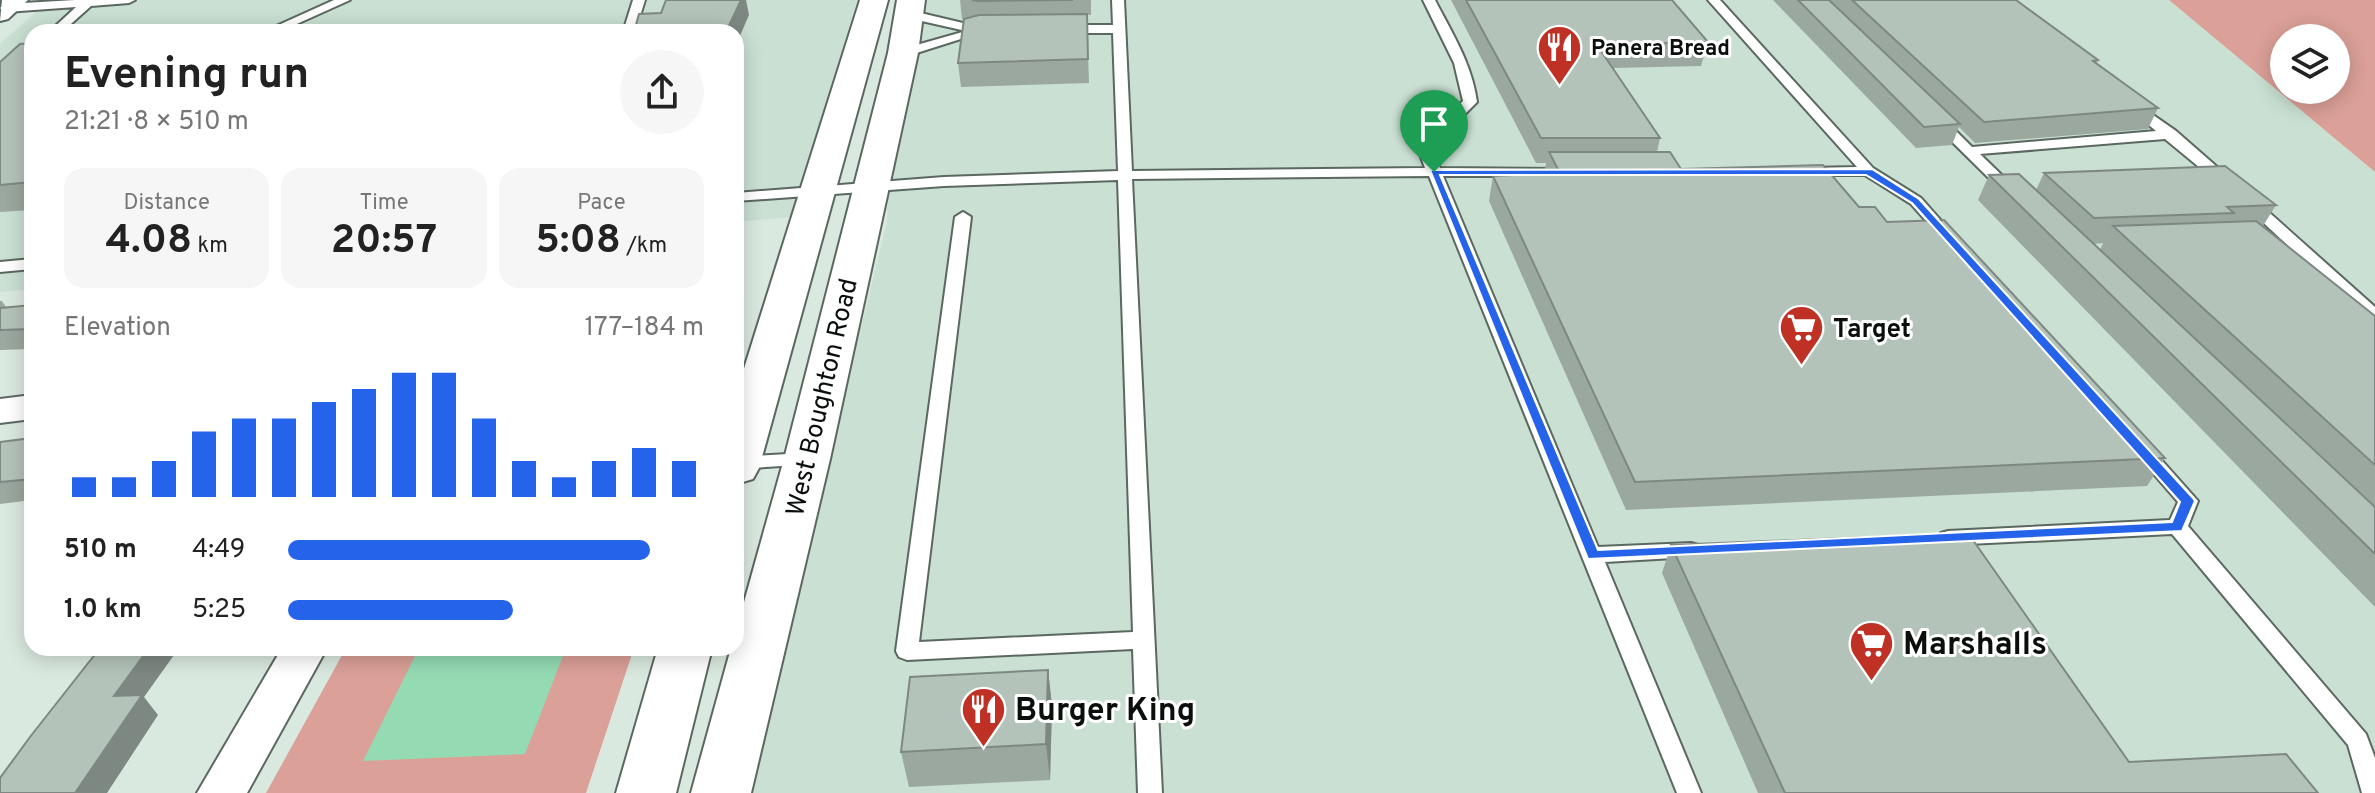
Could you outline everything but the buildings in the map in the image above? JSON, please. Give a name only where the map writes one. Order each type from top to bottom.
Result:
[{"type":"main road","name":"West Boughton Road","points":[[721,793],[807,459],[871,185],[890,11]]},
{"type":"main road","name":"West Boughton Road","points":[[744,438],[818,189],[890,11]]},
{"type":"main road","points":[[646,793],[683,656]]},
{"type":"street","points":[[0,411],[24,408]]},
{"type":"street","points":[[221,793],[300,656]]},
{"type":"lane","points":[[8,7],[129,0]]},
{"type":"lane","points":[[288,24],[344,0]]},
{"type":"lane","points":[[632,24],[639,0]]},
{"type":"lane","points":[[1118,0],[1150,793]]},
{"type":"lane","points":[[1429,0],[1464,74],[1470,102],[1437,134],[1430,145],[1428,157],[1689,793]]},
{"type":"lane","points":[[1714,0],[1868,171],[1916,201],[1957,247]]},
{"type":"lane","points":[[64,24],[87,3]]},
{"type":"lane","points":[[890,11],[980,31],[996,31]]},
{"type":"lane","points":[[890,11],[980,31]]},
{"type":"lane","points":[[1056,29],[1119,29]]},
{"type":"lane","points":[[2121,95],[2222,178],[2375,316]]},
{"type":"lane","points":[[1925,108],[2017,192]]},
{"type":"lane","points":[[1969,151],[2171,134]]},
{"type":"lane","points":[[1790,172],[1868,171]]},
{"type":"lane","points":[[744,196],[871,185],[1127,174],[1589,172]]},
{"type":"lane","points":[[2192,180],[2222,178]]},
{"type":"lane","points":[[963,217],[907,651],[1145,640]]},
{"type":"lane","points":[[2265,245],[2297,244]]},
{"type":"lane","points":[[0,267],[24,265]]},
{"type":"lane","points":[[2125,432],[2188,501],[2177,527]]},
{"type":"lane","points":[[744,464],[807,459]]},
{"type":"lane","points":[[1921,540],[2177,527]]},
{"type":"lane","points":[[2177,527],[2358,741],[2374,793]]},
{"type":"lane","points":[[1593,555],[1718,549]]},
{"type":"shaded area","points":[[49,0],[857,0],[791,217],[744,221],[744,24],[24,24],[24,290],[0,292],[0,44]]},
{"type":"shaded area","points":[[925,0],[2169,0],[2270,84],[2270,104],[2294,104],[2375,172],[2375,793],[750,793],[826,435],[862,324],[887,222],[890,146]]},
{"type":"shaded area","points":[[2169,0],[2375,0],[2375,172],[2294,104],[2350,104],[2350,24],[2270,24],[2270,84]]},
{"type":"shaded area","points":[[342,656],[631,656],[586,793],[266,793]]},
{"type":"shaded area","points":[[415,656],[563,656],[525,754],[363,761]]},
{"type":"place","name":"Panera Bread","points":[[1560,86]]},
{"type":"place","name":"Target","points":[[1802,367]]},
{"type":"place","name":"Marshalls","points":[[1872,682]]},
{"type":"place","name":"Burger King","points":[[984,748]]},
{"type":"route","points":[[1868,171],[1916,201],[2188,501],[2177,527],[1593,555],[1434,172],[1868,171]]}]
